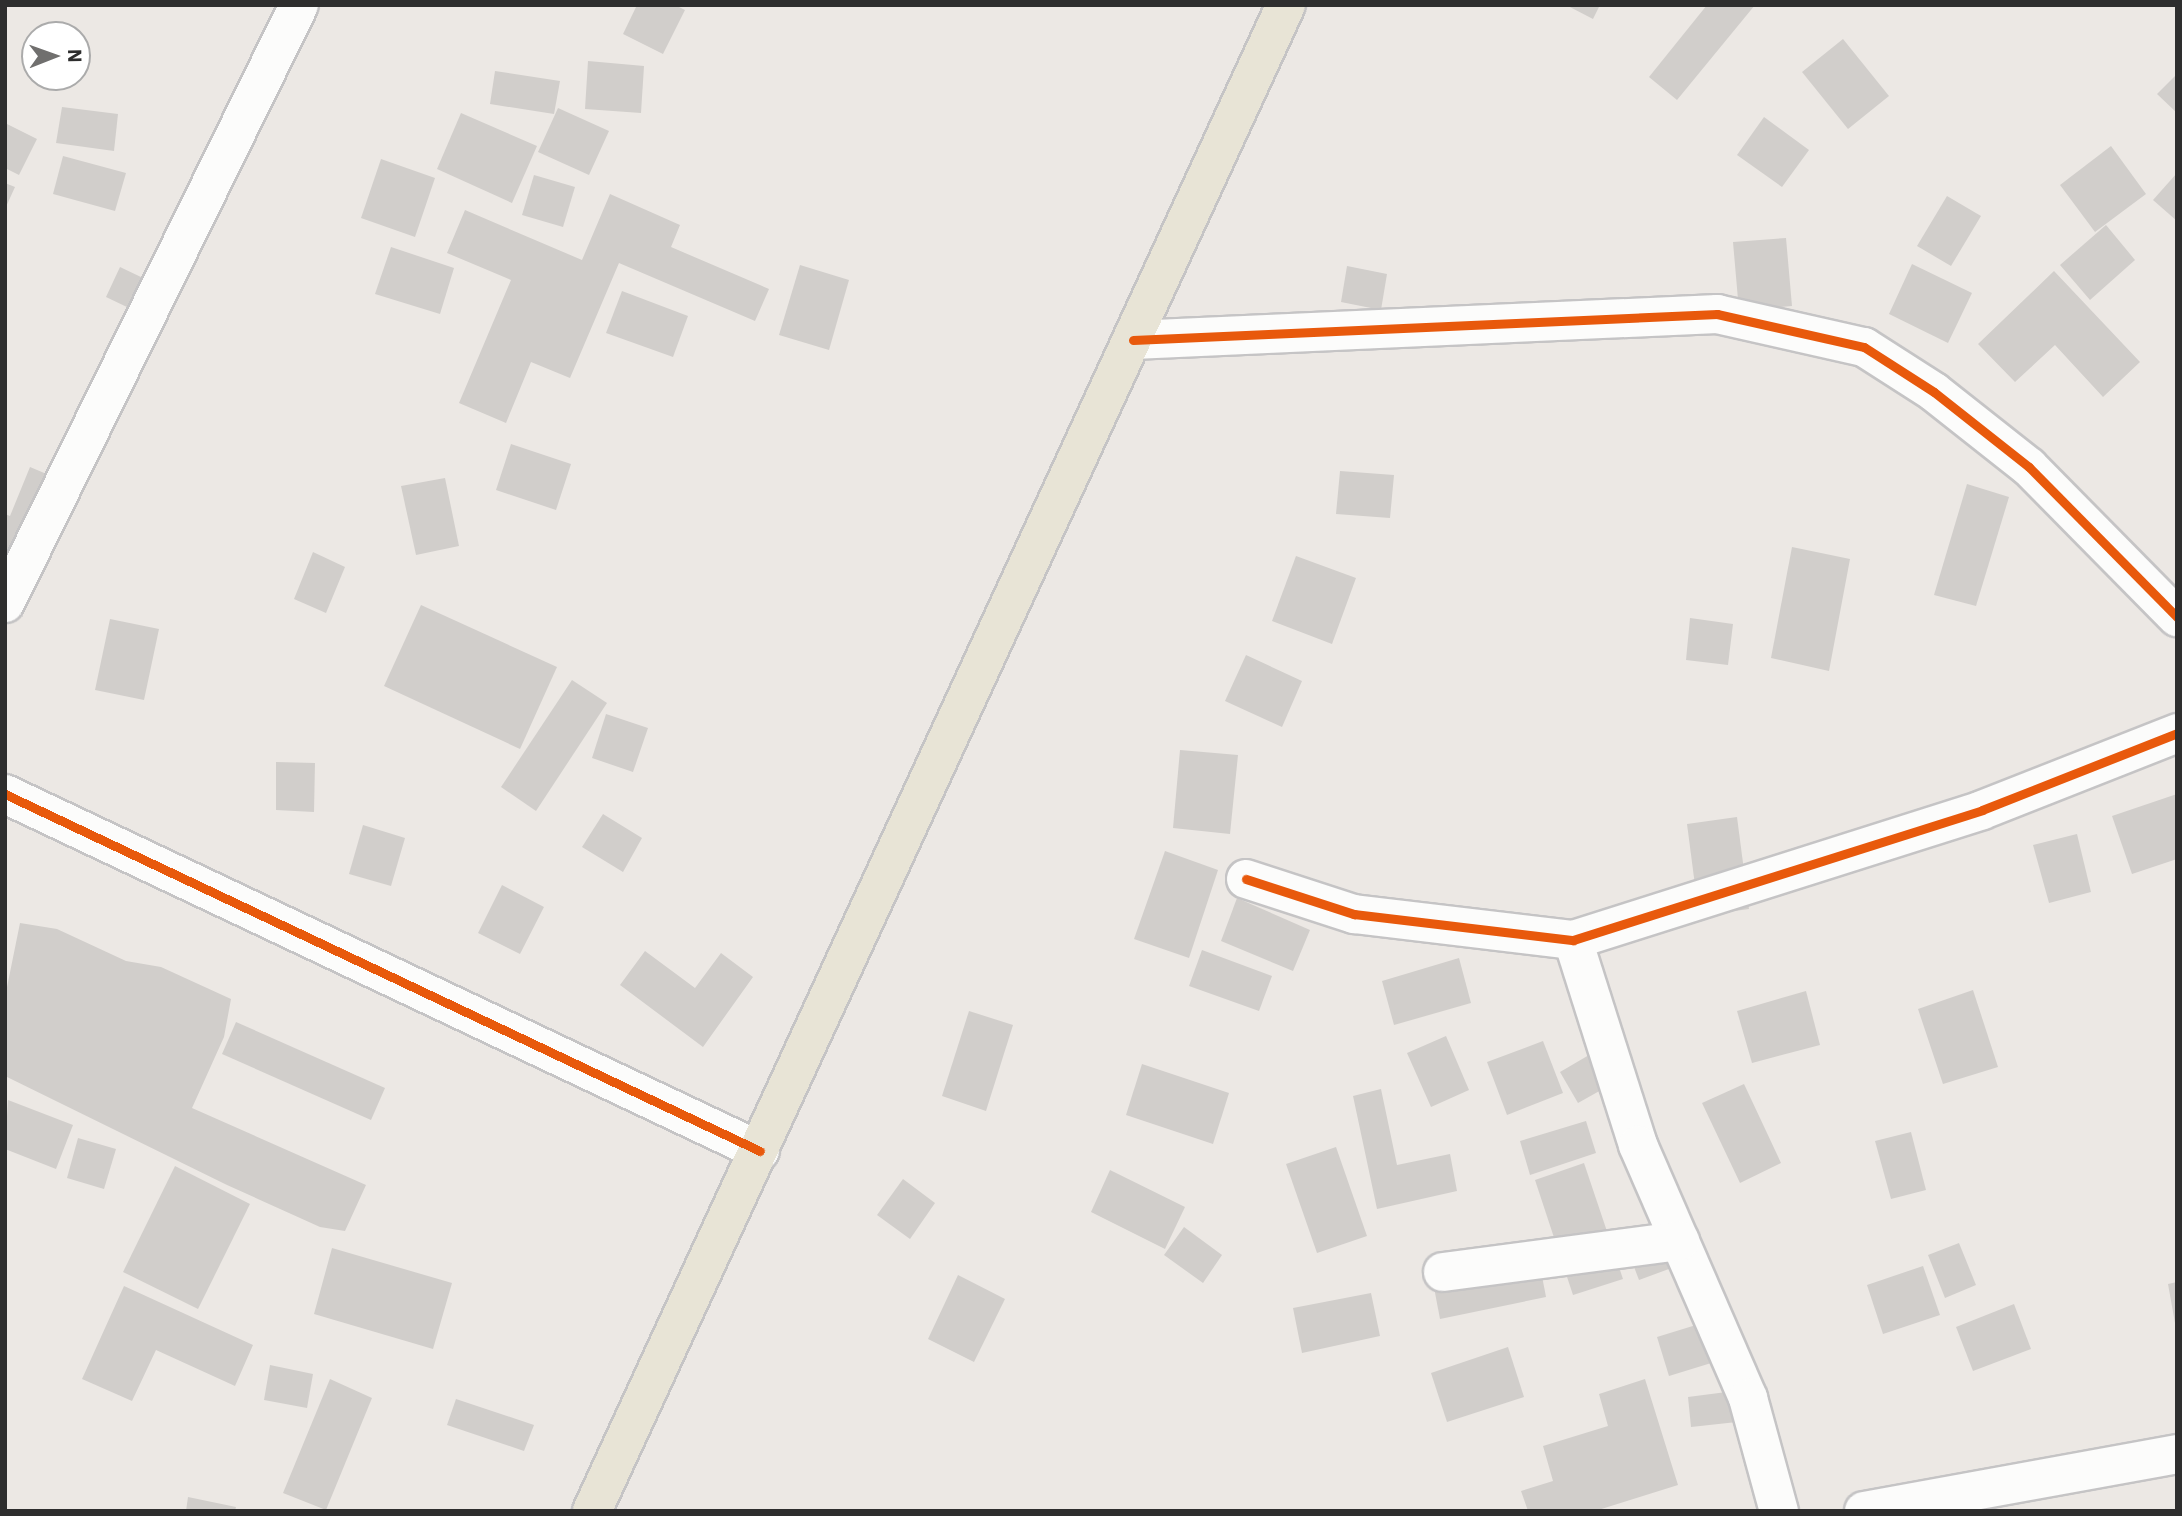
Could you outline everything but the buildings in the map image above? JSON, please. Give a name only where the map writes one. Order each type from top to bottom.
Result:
[{"type":"main road","points":[[592,1511],[1286,5]]},
{"type":"street","points":[[5,603],[299,5]]},
{"type":"street","points":[[1133,340],[1717,314],[1864,347],[1934,392],[2029,467],[2177,617]]},
{"type":"street","points":[[1246,879],[1354,914],[1573,940],[1982,810],[2177,733]]},
{"type":"street","points":[[5,794],[760,1151]]},
{"type":"street","points":[[1573,940],[1638,1145],[1748,1398],[1779,1511]]},
{"type":"street","points":[[1443,1272],[1679,1241]]},
{"type":"street","points":[[1864,1511],[2177,1454]]},
{"type":"cycle path","points":[[1133,340],[1717,314],[1864,347],[1934,392],[2029,467],[2177,617]]},
{"type":"cycle path","points":[[1246,879],[1354,914],[1573,940],[1982,810],[2177,733]]},
{"type":"cycle path","points":[[5,794],[760,1151]]}]
